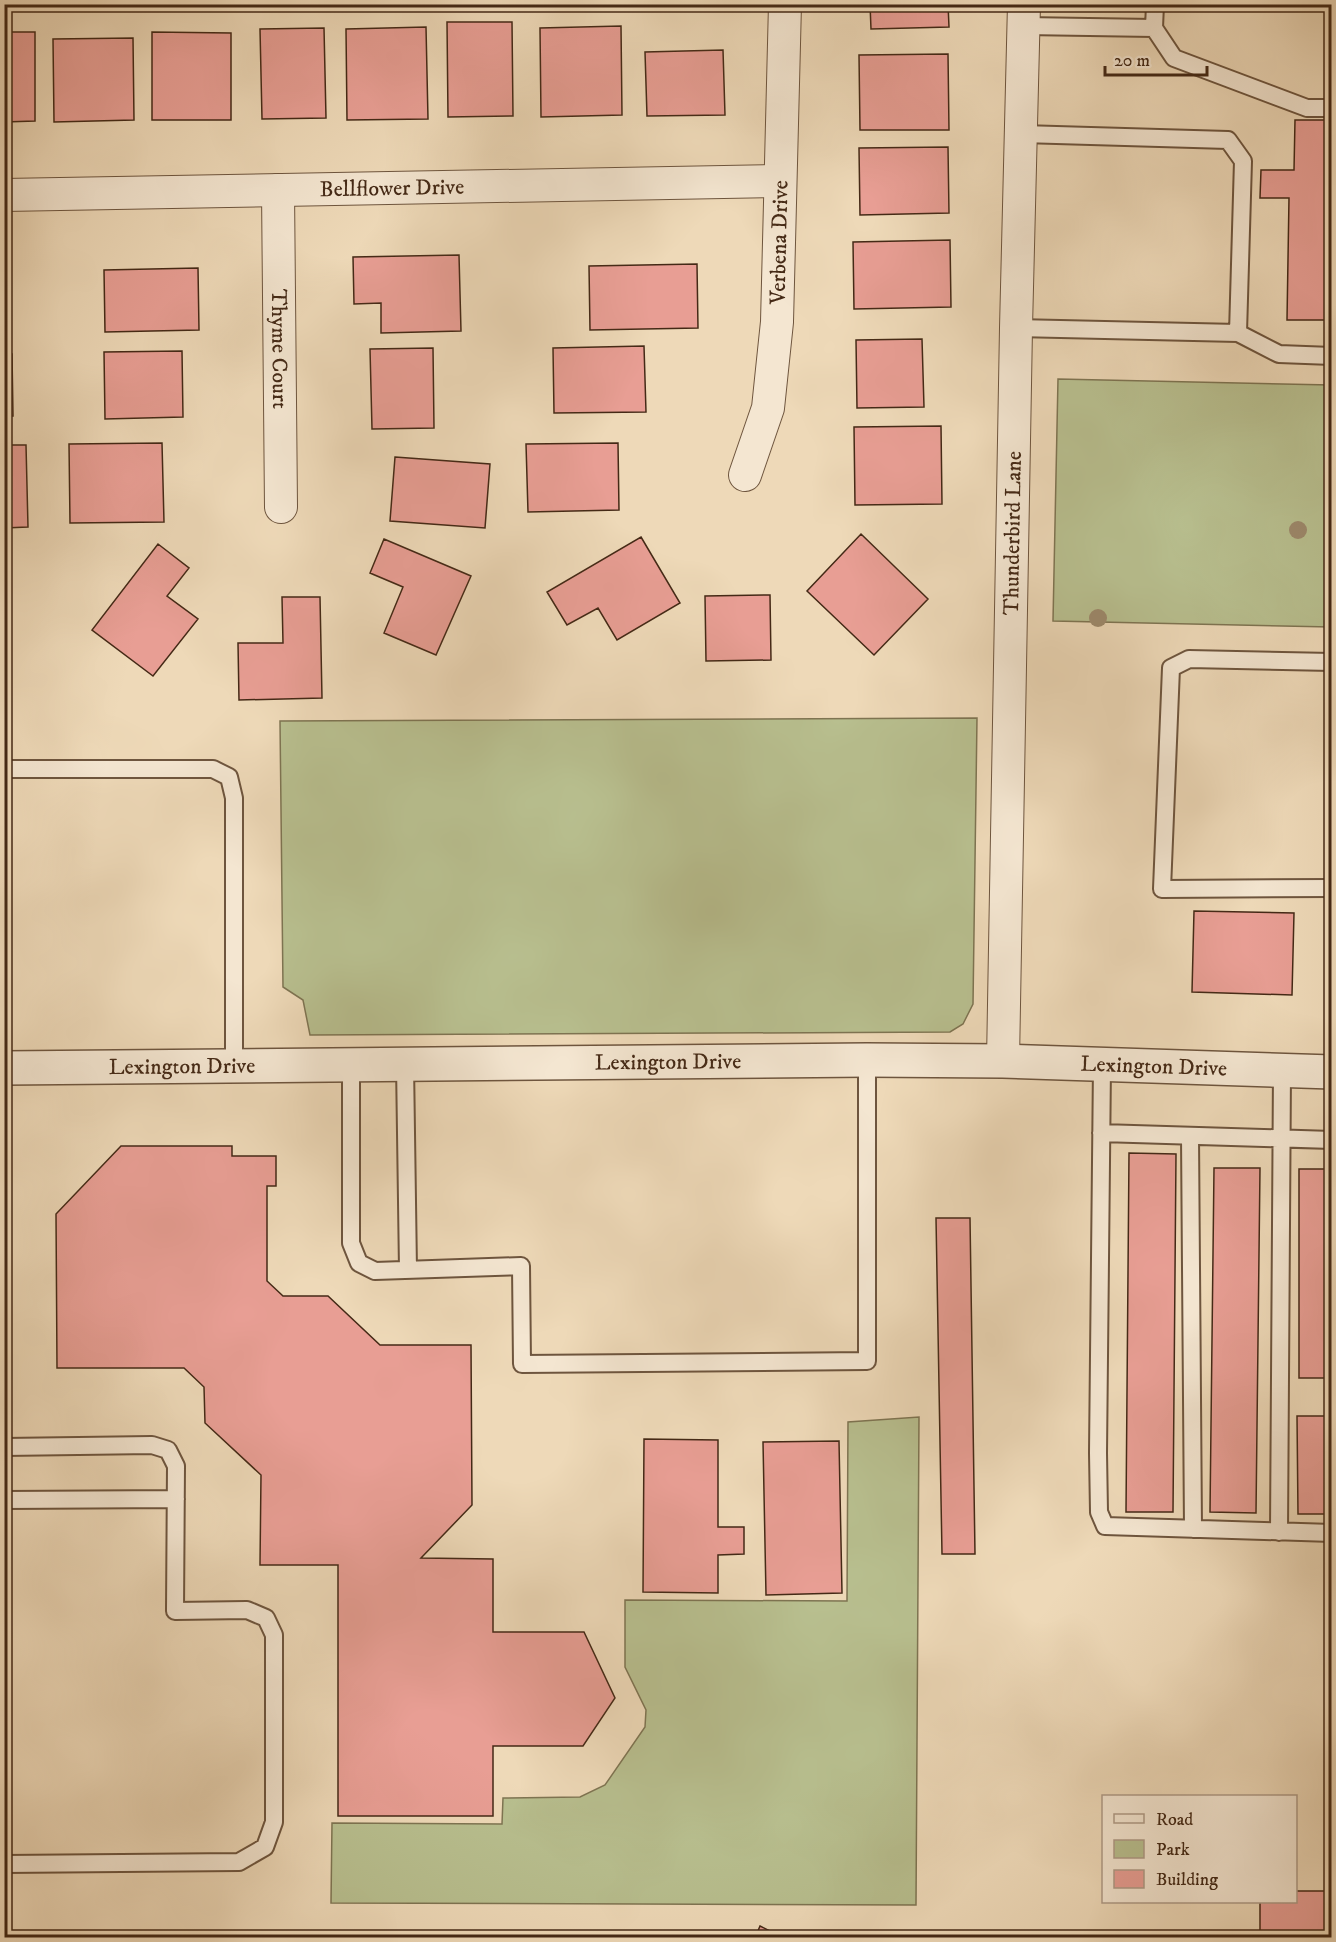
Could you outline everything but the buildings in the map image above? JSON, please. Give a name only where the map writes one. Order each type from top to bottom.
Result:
[{"type":"street","name":"Verbena Drive","points":[[745,475],[768,408],[777,322],[785,4]]},
{"type":"street","name":"Thunderbird Lane","points":[[1004,1061],[1016,328],[1024,15]]},
{"type":"street","name":"Bellflower Drive","points":[[4,195],[780,181]]},
{"type":"street","name":"Thyme Court","points":[[278,190],[281,507]]},
{"type":"street","name":"Lexington Drive","points":[[4,1068],[867,1060],[1004,1061],[1332,1071]]},
{"type":"lane","points":[[1155,4],[1154,28],[1174,58],[1307,108],[1332,108]]},
{"type":"lane","points":[[1024,15],[1154,28]]},
{"type":"lane","points":[[1022,134],[1228,140],[1244,161],[1238,333]]},
{"type":"lane","points":[[1016,328],[1238,333],[1279,354],[1332,356]]},
{"type":"lane","points":[[1332,662],[1189,659],[1171,668],[1162,889],[1332,888]]},
{"type":"lane","points":[[4,769],[213,769],[229,777],[234,798],[234,1066]]},
{"type":"lane","points":[[351,1064],[351,1243],[359,1263],[375,1271],[521,1266],[522,1364],[867,1361],[867,1060]]},
{"type":"lane","points":[[405,1064],[408,1270]]},
{"type":"lane","points":[[1102,1065],[1099,1512],[1105,1526],[1332,1533]]},
{"type":"lane","points":[[1279,1532],[1282,1070]]},
{"type":"lane","points":[[1101,1133],[1332,1140]]},
{"type":"lane","points":[[1190,1136],[1193,1529]]},
{"type":"lane","points":[[4,1447],[152,1444],[168,1450],[176,1466],[175,1611],[247,1610],[266,1617],[274,1635],[274,1822],[265,1847],[239,1862],[4,1864]]},
{"type":"lane","points":[[4,1500],[176,1499]]},
{"type":"green space","points":[[1058,379],[1331,385],[1331,627],[1053,621]]},
{"type":"green space","points":[[977,718],[973,1004],[963,1024],[950,1032],[310,1035],[303,1000],[283,987],[280,721]]},
{"type":"green space","points":[[919,1417],[916,1905],[331,1903],[332,1823],[502,1824],[503,1798],[580,1797],[605,1785],[645,1727],[646,1710],[625,1667],[625,1600],[847,1601],[848,1422]]}]
